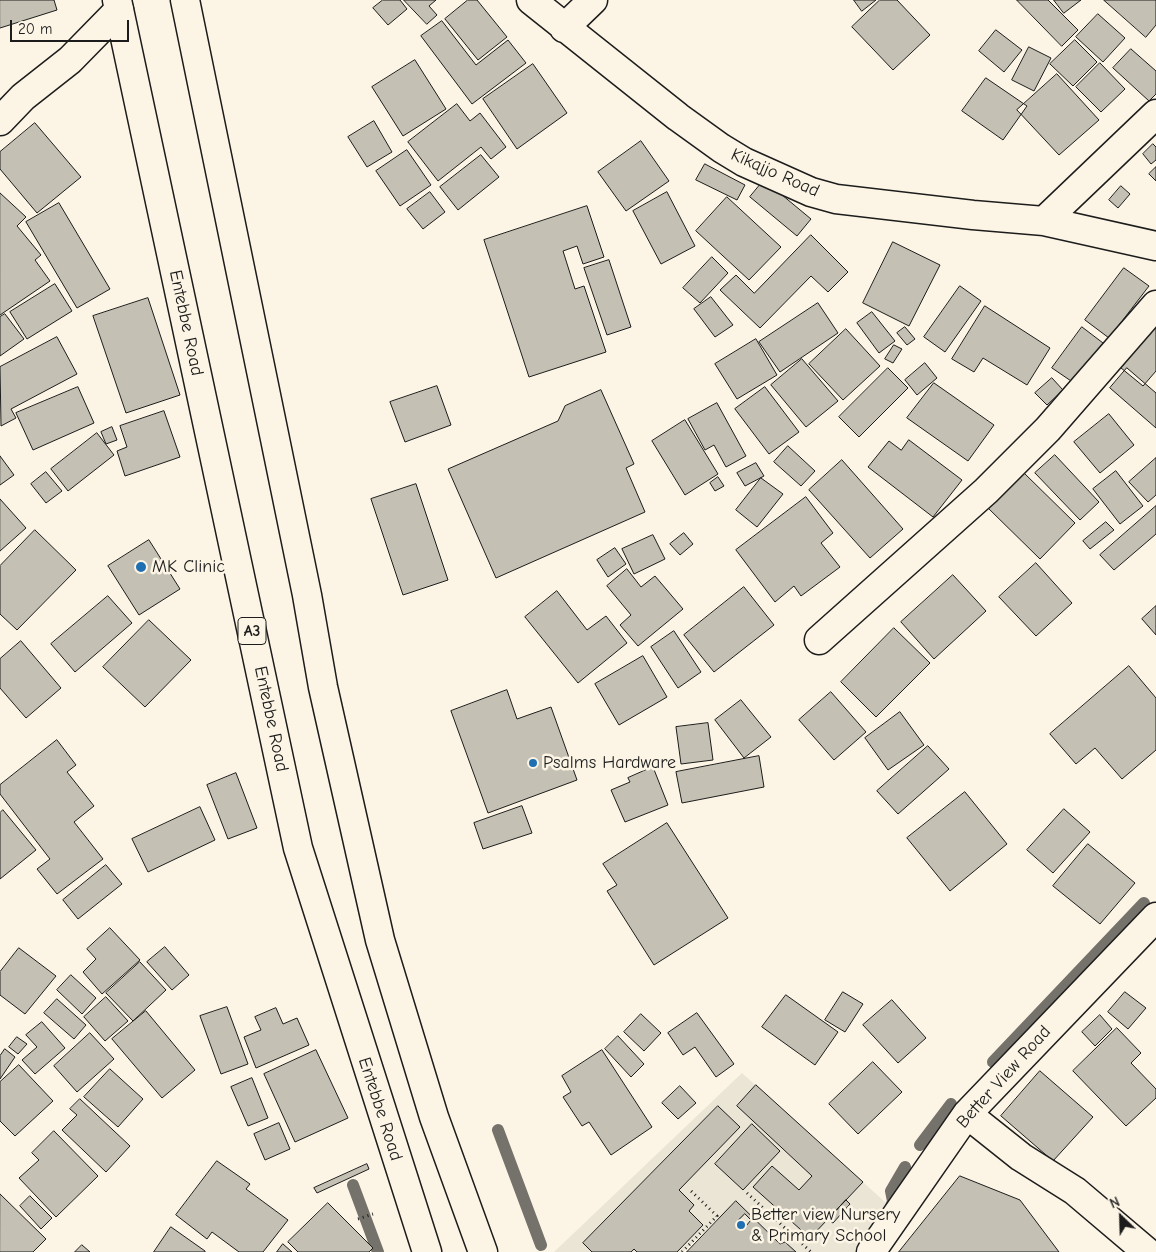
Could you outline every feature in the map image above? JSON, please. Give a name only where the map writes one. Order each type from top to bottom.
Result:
[{"type":"main road","points":[[185,0],[308,595],[323,688],[380,940],[434,1117],[484,1252]]},
{"type":"main road","name":"Kikajjo Road","points":[[531,0],[564,28],[720,148],[744,162],[811,192],[836,199],[973,215],[1044,221],[1156,246]]},
{"type":"main road","points":[[564,28],[593,0]]},
{"type":"main road","points":[[0,121],[23,97],[70,60],[118,5]]},
{"type":"main road","name":"Entebbe Road","points":[[118,5],[298,848],[424,1248]]},
{"type":"main road","points":[[1044,221],[1156,114]]},
{"type":"main road","points":[[819,640],[986,491],[1048,429],[1156,305]]},
{"type":"main road","name":"Better View Road","points":[[871,1252],[967,1114],[1156,917]]},
{"type":"main road","points":[[967,1114],[1022,1157],[1075,1191],[1147,1252]]},
{"type":"path","points":[[682,1252],[717,1216],[689,1189]]},
{"type":"path","points":[[747,1193],[811,1252]]},
{"type":"path","points":[[358,1219],[373,1214]]},
{"type":"shaded area","points":[[742,1073],[895,1211],[862,1252],[686,1252],[723,1214],[683,1252],[554,1252]]},
{"type":"building","points":[[0,0],[54,0],[57,10],[0,28]]},
{"type":"building","points":[[383,0],[400,0],[407,9],[388,25],[373,8]]},
{"type":"building","points":[[404,0],[436,0],[429,6],[437,15],[427,24]]},
{"type":"building","points":[[468,0],[477,0],[507,37],[478,60],[445,19]]},
{"type":"building","points":[[854,0],[876,0],[862,11]]},
{"type":"building","points":[[880,0],[897,0],[930,35],[893,70],[852,27]]},
{"type":"building","points":[[1017,0],[1048,0],[1078,30],[1062,46]]},
{"type":"building","points":[[1054,0],[1081,0],[1064,13]]},
{"type":"building","points":[[1104,0],[1156,0],[1156,25],[1146,37]]},
{"type":"building","points":[[1098,14],[1125,38],[1103,62],[1076,37]]},
{"type":"building","points":[[442,21],[476,65],[508,40],[526,63],[472,104],[421,36]]},
{"type":"building","points":[[996,30],[1022,50],[1004,72],[979,51]]},
{"type":"building","points":[[1075,40],[1097,62],[1073,86],[1050,64]]},
{"type":"building","points":[[1029,47],[1051,58],[1034,91],[1012,80]]},
{"type":"building","points":[[1131,49],[1156,71],[1156,94],[1149,101],[1113,68]]},
{"type":"building","points":[[415,60],[446,109],[403,136],[372,87]]},
{"type":"building","points":[[1100,63],[1125,89],[1101,112],[1076,87]]},
{"type":"building","points":[[533,64],[567,113],[517,149],[483,99]]},
{"type":"building","points":[[1057,74],[1099,120],[1059,155],[1017,110]]},
{"type":"building","points":[[986,78],[1027,106],[1003,140],[962,111]]},
{"type":"building","points":[[457,104],[470,121],[480,113],[506,147],[491,159],[481,147],[438,181],[408,142]]},
{"type":"building","points":[[374,121],[392,152],[367,167],[348,137]]},
{"type":"building","points":[[35,123],[81,177],[37,213],[0,169],[0,152]]},
{"type":"building","points":[[641,141],[669,181],[626,211],[598,172]]},
{"type":"building","points":[[1153,144],[1156,147],[1156,160],[1151,164],[1143,154]]},
{"type":"building","points":[[407,150],[431,185],[400,206],[376,171]]},
{"type":"building","points":[[481,155],[499,177],[458,210],[440,187]]},
{"type":"building","points":[[705,164],[745,185],[737,200],[696,180]]},
{"type":"building","points":[[1156,167],[1156,181],[1149,174]]},
{"type":"building","points":[[764,180],[811,219],[797,236],[750,197]]},
{"type":"building","points":[[1121,186],[1130,194],[1118,208],[1109,200]]},
{"type":"building","points":[[430,192],[445,212],[423,229],[407,209]]},
{"type":"building","points":[[667,192],[695,246],[661,264],[633,211]]},
{"type":"building","points":[[0,193],[26,217],[17,226],[41,255],[35,260],[50,281],[0,315]]},
{"type":"building","points":[[727,197],[781,247],[749,280],[696,231]]},
{"type":"building","points":[[59,203],[110,289],[77,308],[26,222]]},
{"type":"building","points":[[587,206],[604,257],[583,264],[577,246],[563,251],[575,289],[584,286],[606,352],[529,377],[484,240]]},
{"type":"building","points":[[811,235],[848,272],[828,292],[811,276],[760,328],[720,290],[736,275],[754,293]]},
{"type":"building","points":[[893,242],[940,265],[909,326],[863,303]]},
{"type":"building","points":[[712,257],[728,273],[700,303],[683,288]]},
{"type":"building","points":[[609,260],[631,327],[607,335],[584,268]]},
{"type":"building","points":[[1124,268],[1149,286],[1109,338],[1085,320]]},
{"type":"building","points":[[55,284],[72,311],[27,339],[10,312]]},
{"type":"building","points":[[960,286],[981,301],[945,352],[924,337]]},
{"type":"building","points":[[711,297],[733,325],[715,337],[694,309]]},
{"type":"building","points":[[148,298],[180,395],[126,413],[93,316]]},
{"type":"building","points":[[818,303],[838,333],[780,372],[759,342]]},
{"type":"building","points":[[985,306],[1050,348],[1027,385],[983,358],[974,372],[952,359]]},
{"type":"building","points":[[872,312],[895,341],[879,353],[857,323]]},
{"type":"building","points":[[5,314],[24,339],[0,356],[0,317]]},
{"type":"building","points":[[1156,314],[1156,371],[1143,386],[1115,363]]},
{"type":"building","points":[[905,327],[915,339],[907,345],[897,333]]},
{"type":"building","points":[[1082,327],[1103,343],[1074,383],[1052,368]]},
{"type":"building","points":[[846,329],[880,366],[843,400],[809,364]]},
{"type":"building","points":[[57,337],[77,374],[11,409],[16,418],[1,426],[0,367]]},
{"type":"building","points":[[756,339],[777,375],[737,399],[715,364]]},
{"type":"building","points":[[894,345],[902,349],[893,363],[885,359]]},
{"type":"building","points":[[802,359],[838,401],[806,427],[771,385]]},
{"type":"building","points":[[925,363],[937,378],[917,395],[905,380]]},
{"type":"building","points":[[888,368],[908,388],[859,437],[839,417]]},
{"type":"building","points":[[1127,368],[1156,393],[1156,428],[1110,388]]},
{"type":"building","points":[[1052,378],[1063,390],[1047,405],[1035,393]]},
{"type":"building","points":[[934,383],[994,425],[968,461],[907,418]]},
{"type":"building","points":[[437,386],[451,425],[405,442],[390,402]]},
{"type":"building","points":[[78,387],[94,423],[33,450],[16,413]]},
{"type":"building","points":[[765,387],[799,432],[769,454],[735,409]]},
{"type":"building","points":[[601,390],[634,464],[626,468],[645,512],[496,578],[448,469],[558,421],[565,406]]},
{"type":"building","points":[[717,403],[746,456],[726,467],[714,445],[705,450],[688,419]]},
{"type":"building","points":[[164,411],[180,457],[125,476],[117,451],[127,447],[120,426]]},
{"type":"building","points":[[1109,414],[1134,445],[1100,473],[1074,442]]},
{"type":"building","points":[[685,420],[718,474],[685,495],[652,441]]},
{"type":"building","points":[[112,427],[117,440],[106,444],[101,432]]},
{"type":"building","points":[[97,433],[114,455],[68,491],[51,469]]},
{"type":"building","points":[[909,440],[962,480],[933,517],[868,467],[889,441],[901,450]]},
{"type":"building","points":[[788,446],[815,471],[801,486],[774,462]]},
{"type":"building","points":[[1055,455],[1099,502],[1080,520],[1035,473]]},
{"type":"building","points":[[0,456],[14,475],[0,485]]},
{"type":"building","points":[[1156,458],[1156,495],[1148,502],[1129,482]]},
{"type":"building","points":[[842,460],[903,529],[870,558],[809,490]]},
{"type":"building","points":[[756,463],[764,476],[745,486],[737,473]]},
{"type":"building","points":[[1116,471],[1143,506],[1120,524],[1093,489]]},
{"type":"building","points":[[46,472],[62,491],[46,503],[31,484]]},
{"type":"building","points":[[1024,473],[1075,523],[1040,559],[988,508]]},
{"type":"building","points":[[718,477],[724,486],[715,491],[710,483]]},
{"type":"building","points":[[761,478],[783,494],[757,527],[736,510]]},
{"type":"building","points":[[416,484],[448,580],[403,595],[371,499]]},
{"type":"building","points":[[806,497],[833,533],[821,543],[840,567],[801,596],[794,586],[775,602],[736,550]]},
{"type":"building","points":[[0,499],[26,528],[0,551]]},
{"type":"building","points":[[1156,506],[1156,534],[1114,570],[1100,555]]},
{"type":"building","points":[[1106,522],[1114,530],[1090,549],[1083,541]]},
{"type":"building","points":[[35,530],[76,570],[17,630],[0,614],[0,566]]},
{"type":"building","points":[[684,533],[693,544],[680,555],[670,544]]},
{"type":"building","points":[[653,535],[665,559],[634,574],[622,549]]},
{"type":"building","points":[[149,540],[180,589],[139,615],[108,566]]},
{"type":"building","points":[[615,548],[626,564],[608,577],[597,560]]},
{"type":"building","points":[[1036,563],[1072,603],[1036,636],[999,597]]},
{"type":"building","points":[[627,569],[641,587],[655,576],[683,609],[638,646],[620,625],[631,615],[607,586]]},
{"type":"building","points":[[953,575],[986,611],[934,659],[901,622]]},
{"type":"building","points":[[744,587],[774,625],[714,672],[684,635]]},
{"type":"building","points":[[557,591],[587,630],[606,616],[627,643],[578,683],[525,617]]},
{"type":"building","points":[[108,596],[132,623],[75,672],[51,644]]},
{"type":"building","points":[[1156,606],[1156,635],[1142,619]]},
{"type":"building","points":[[149,620],[191,660],[145,707],[103,667]]},
{"type":"building","points":[[894,628],[930,663],[876,717],[841,682]]},
{"type":"building","points":[[674,631],[701,672],[678,688],[651,647]]},
{"type":"building","points":[[21,641],[61,688],[26,718],[0,688],[0,659]]},
{"type":"building","points":[[643,656],[667,697],[619,725],[595,684]]},
{"type":"building","points":[[1129,666],[1156,698],[1156,750],[1122,779],[1095,748],[1076,764],[1050,734]]},
{"type":"building","points":[[507,690],[517,719],[551,707],[577,780],[488,813],[451,711]]},
{"type":"building","points":[[831,692],[866,732],[834,760],[799,720]]},
{"type":"building","points":[[741,700],[771,737],[744,758],[715,720]]},
{"type":"building","points":[[900,712],[924,745],[888,770],[865,738]]},
{"type":"building","points":[[708,723],[713,760],[681,764],[676,727]]},
{"type":"building","points":[[57,740],[76,765],[67,772],[94,806],[74,822],[103,859],[57,894],[37,869],[50,859],[0,794],[0,785]]},
{"type":"building","points":[[928,746],[949,769],[898,814],[877,791]]},
{"type":"building","points":[[759,756],[764,787],[682,803],[676,772]]},
{"type":"building","points":[[653,767],[668,805],[625,822],[611,790],[630,782],[628,778]]},
{"type":"building","points":[[236,773],[257,828],[228,839],[207,785]]},
{"type":"building","points":[[965,792],[1007,844],[950,891],[907,838]]},
{"type":"building","points":[[522,806],[532,833],[483,849],[474,823]]},
{"type":"building","points":[[200,807],[215,840],[148,872],[132,839]]},
{"type":"building","points":[[1064,809],[1090,832],[1053,873],[1027,850]]},
{"type":"building","points":[[3,810],[36,850],[0,879],[0,813]]},
{"type":"building","points":[[667,823],[728,918],[654,965],[607,891],[617,885],[603,864]]},
{"type":"building","points":[[1088,844],[1135,883],[1100,924],[1053,886]]},
{"type":"building","points":[[106,865],[122,884],[78,919],[63,900]]},
{"type":"building","points":[[110,928],[140,960],[102,994],[83,972],[96,959],[87,949]]},
{"type":"building","points":[[165,947],[189,975],[172,990],[147,962]]},
{"type":"building","points":[[19,948],[56,976],[25,1014],[0,995],[0,972]]},
{"type":"building","points":[[140,962],[166,990],[133,1021],[106,993]]},
{"type":"building","points":[[71,975],[96,998],[82,1014],[57,990]]},
{"type":"building","points":[[843,992],[863,1004],[845,1032],[825,1020]]},
{"type":"building","points":[[1125,992],[1146,1008],[1128,1029],[1108,1012]]},
{"type":"building","points":[[786,995],[838,1032],[815,1065],[762,1027]]},
{"type":"building","points":[[106,997],[128,1021],[105,1041],[84,1017]]},
{"type":"building","points":[[57,999],[86,1025],[74,1039],[44,1013]]},
{"type":"building","points":[[892,1000],[926,1038],[898,1063],[863,1025]]},
{"type":"building","points":[[227,1007],[248,1064],[221,1074],[200,1016]]},
{"type":"building","points":[[276,1008],[283,1024],[297,1018],[309,1045],[256,1068],[244,1037],[261,1030],[255,1017]]},
{"type":"building","points":[[146,1011],[195,1070],[162,1098],[112,1039]]},
{"type":"building","points":[[697,1013],[734,1064],[716,1077],[695,1047],[683,1055],[668,1033]]},
{"type":"building","points":[[641,1014],[661,1033],[644,1051],[624,1032]]},
{"type":"building","points":[[1100,1015],[1112,1029],[1095,1046],[1082,1032]]},
{"type":"building","points":[[42,1022],[65,1048],[35,1074],[22,1060],[37,1047],[26,1035]]},
{"type":"building","points":[[1117,1028],[1141,1053],[1131,1063],[1156,1089],[1156,1098],[1126,1126],[1073,1071]]},
{"type":"building","points":[[90,1033],[114,1059],[77,1092],[54,1066]]},
{"type":"building","points":[[618,1036],[644,1064],[631,1077],[605,1049]]},
{"type":"building","points":[[17,1037],[27,1044],[18,1054],[9,1047]]},
{"type":"building","points":[[5,1049],[15,1057],[0,1079],[0,1056]]},
{"type":"building","points":[[316,1050],[348,1118],[295,1142],[264,1074]]},
{"type":"building","points":[[602,1050],[652,1127],[611,1155],[589,1122],[582,1126],[563,1097],[571,1092],[562,1076]]},
{"type":"building","points":[[873,1062],[902,1092],[858,1134],[829,1104]]},
{"type":"building","points":[[19,1065],[53,1101],[15,1136],[0,1121],[0,1082]]},
{"type":"building","points":[[110,1069],[143,1099],[118,1127],[84,1097]]},
{"type":"building","points":[[1040,1071],[1093,1117],[1053,1161],[1001,1116]]},
{"type":"building","points":[[252,1078],[268,1118],[248,1126],[231,1087]]},
{"type":"building","points":[[756,1085],[863,1182],[810,1238],[753,1187],[772,1166],[799,1190],[812,1176],[737,1106]]},
{"type":"building","points":[[680,1086],[696,1103],[678,1119],[662,1103]]},
{"type":"building","points":[[80,1099],[130,1146],[106,1172],[62,1130],[77,1115],[70,1109]]},
{"type":"building","points":[[718,1106],[740,1127],[679,1190],[694,1205],[689,1211],[703,1225],[677,1252],[637,1252],[634,1249],[631,1252],[592,1252],[583,1243]]},
{"type":"building","points":[[279,1123],[290,1149],[265,1160],[254,1134]]},
{"type":"building","points":[[752,1124],[780,1151],[743,1190],[715,1164]]},
{"type":"building","points":[[54,1131],[98,1176],[56,1217],[19,1178],[39,1160],[32,1153]]},
{"type":"building","points":[[217,1161],[250,1184],[246,1189],[288,1220],[263,1252],[239,1252],[212,1232],[207,1239],[176,1215]]},
{"type":"building","points":[[367,1164],[369,1169],[317,1193],[314,1188]]},
{"type":"building","points":[[960,1176],[1020,1200],[1059,1252],[899,1252]]},
{"type":"building","points":[[0,1194],[46,1239],[33,1252],[0,1252]]},
{"type":"building","points":[[30,1196],[52,1218],[41,1229],[20,1206]]},
{"type":"building","points":[[846,1200],[850,1204],[833,1223],[828,1220]]},
{"type":"building","name":"Better view Nursery & Primary School","points":[[736,1201],[780,1244],[785,1242],[796,1252],[687,1252]]},
{"type":"building","points":[[328,1203],[373,1248],[369,1252],[298,1252],[288,1242]]},
{"type":"building","points":[[745,1214],[751,1220],[746,1226],[739,1220]]},
{"type":"building","points":[[171,1227],[205,1251],[205,1252],[154,1252]]},
{"type":"building","points":[[283,1244],[292,1252],[277,1252]]},
{"type":"building","points":[[82,1245],[90,1252],[75,1252]]},
{"type":"waterway","points":[[993,1062],[1144,903]]},
{"type":"waterway","points":[[920,1145],[951,1104]]},
{"type":"waterway","points":[[498,1130],[541,1245]]},
{"type":"waterway","points":[[889,1212],[893,1201],[891,1191],[905,1167]]},
{"type":"waterway","points":[[353,1185],[378,1252]]},
{"type":"place","name":"MK Clinic","points":[[141,567]]},
{"type":"place","name":"Psalms Hardware","points":[[533,763]]},
{"type":"place","name":"Better view Nursery & Primary School","points":[[741,1225]]}]
